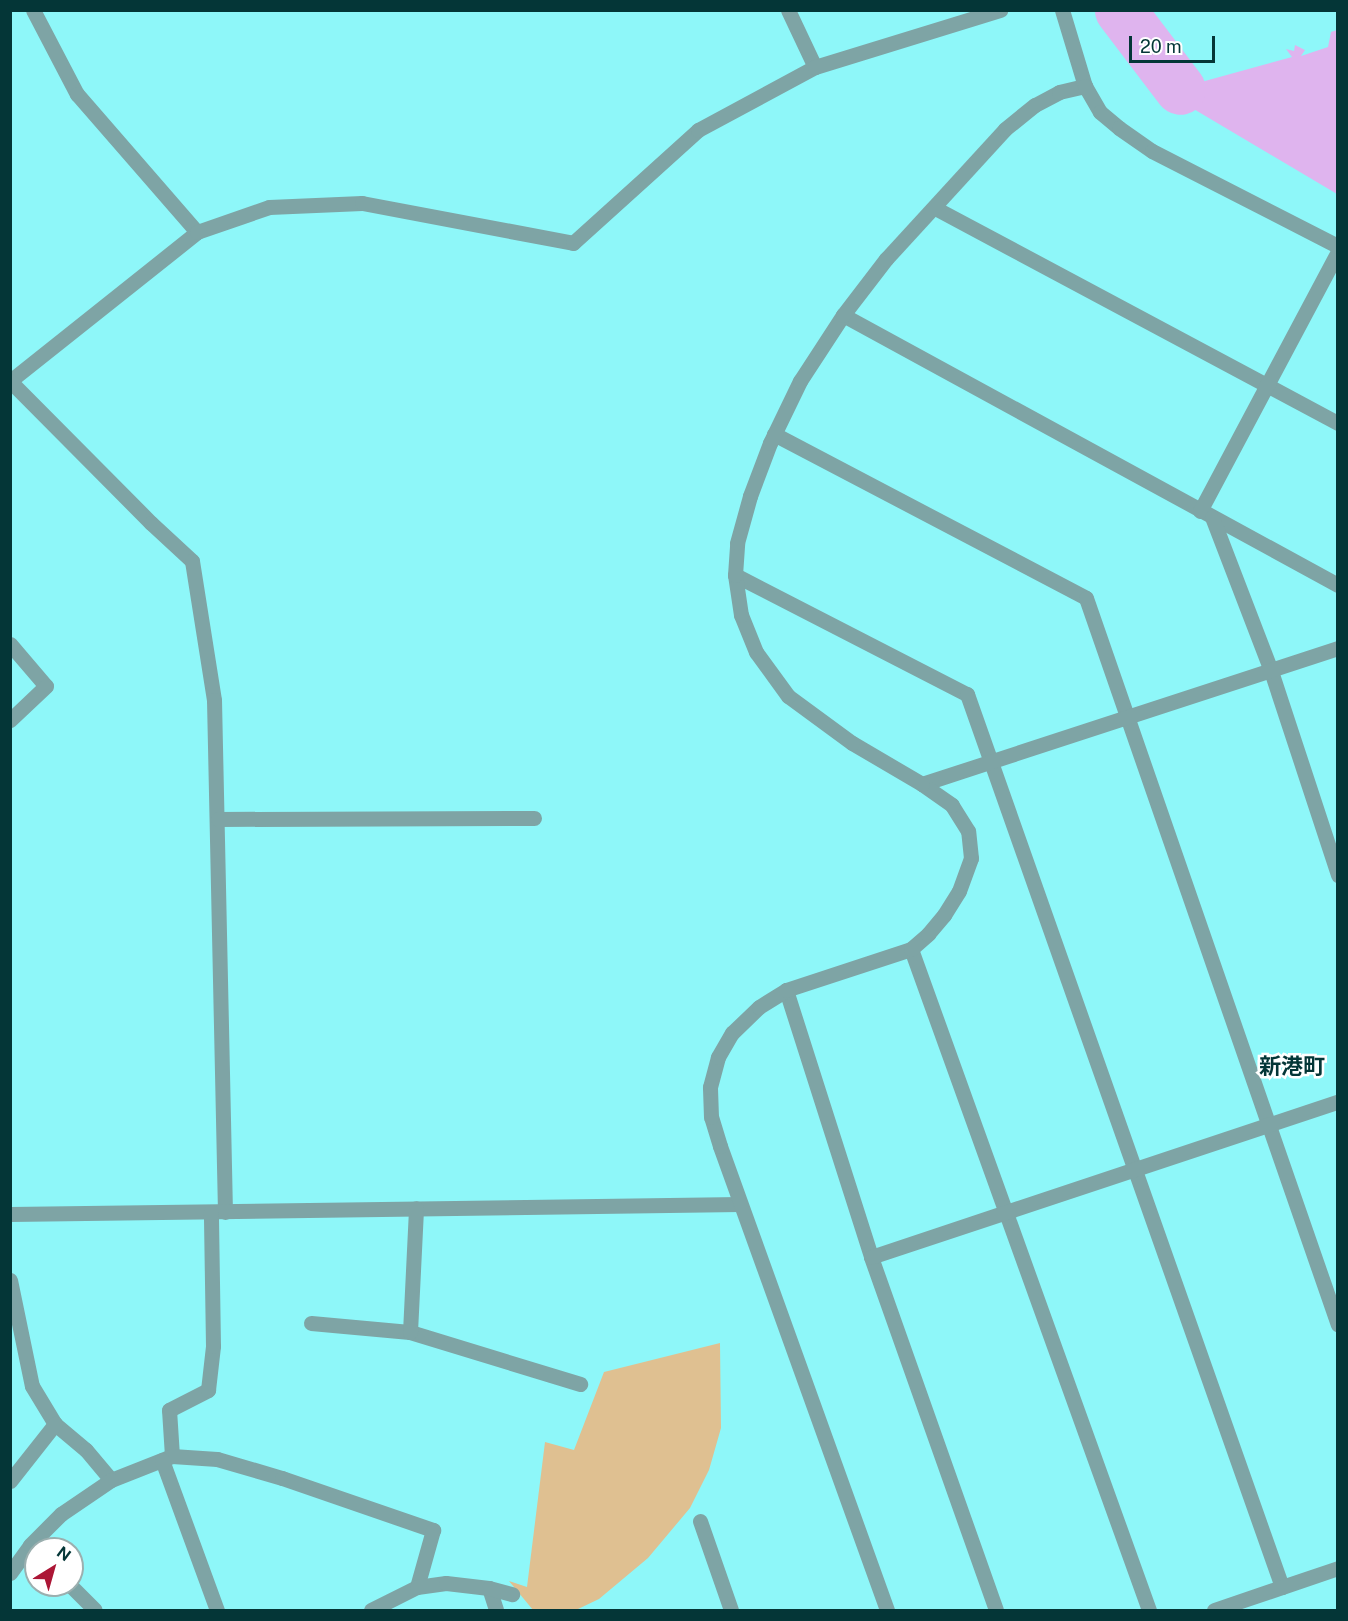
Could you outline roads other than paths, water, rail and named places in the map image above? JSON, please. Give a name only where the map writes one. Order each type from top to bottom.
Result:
[{"type":"street","points":[[33,10],[77,94],[197,232]]},
{"type":"street","points":[[788,10],[815,67]]},
{"type":"street","points":[[217,1611],[167,1458],[169,1410],[208,1389],[213,1346],[218,1212],[218,819],[214,700],[192,561],[151,523],[10,381],[197,232],[268,207],[362,203],[573,243],[698,130],[815,67],[1000,10]]},
{"type":"street","points":[[1062,10],[1085,86],[1100,112],[1152,151],[1338,246]]},
{"type":"street","points":[[887,1611],[740,1204],[711,1117],[710,1087],[718,1057],[732,1033],[759,1007],[786,990],[911,949],[944,915],[958,891],[971,858],[968,831],[952,805],[922,784],[852,743],[788,696],[756,652],[741,615],[735,575],[739,533],[750,496],[774,434],[800,381],[843,315],[886,259],[1005,129],[1035,105],[1059,92],[1085,86]]},
{"type":"street","points":[[935,208],[1338,423]]},
{"type":"street","points":[[1338,252],[1267,385],[1206,514],[1271,671],[1338,875]]},
{"type":"street","points":[[843,315],[1338,585]]},
{"type":"street","points":[[774,434],[1086,598],[1338,1325]]},
{"type":"street","points":[[735,575],[967,694],[1282,1587]]},
{"type":"street","points":[[10,644],[46,686],[10,720]]},
{"type":"street","points":[[922,784],[1338,648]]},
{"type":"street","points":[[218,819],[534,818]]},
{"type":"street","points":[[911,949],[1149,1611]]},
{"type":"street","points":[[786,990],[871,1257],[996,1611]]},
{"type":"street","points":[[871,1257],[1338,1102]]},
{"type":"street","points":[[10,1214],[740,1204]]},
{"type":"street","points":[[410,1332],[416,1208]]},
{"type":"street","points":[[10,1280],[32,1386],[56,1424],[86,1450],[111,1480]]},
{"type":"street","points":[[311,1323],[410,1332],[580,1384]]},
{"type":"street","points":[[10,1481],[56,1424]]},
{"type":"street","points":[[42,1537],[61,1514],[111,1480],[167,1458],[217,1459],[282,1478],[433,1530],[417,1587]]},
{"type":"street","points":[[700,1521],[731,1611]]},
{"type":"street","points":[[10,1573],[24,1558]]},
{"type":"street","points":[[1214,1611],[1338,1568]]},
{"type":"street","points":[[371,1611],[417,1587],[446,1583],[489,1588],[512,1594]]},
{"type":"street","points":[[489,1588],[496,1611]]},
{"type":"street","points":[[82,1597],[95,1611]]},
{"type":"waterway","points":[[1120,10],[1180,89]]},
{"type":"district","name":"新港町","points":[[1292,1067]]}]
